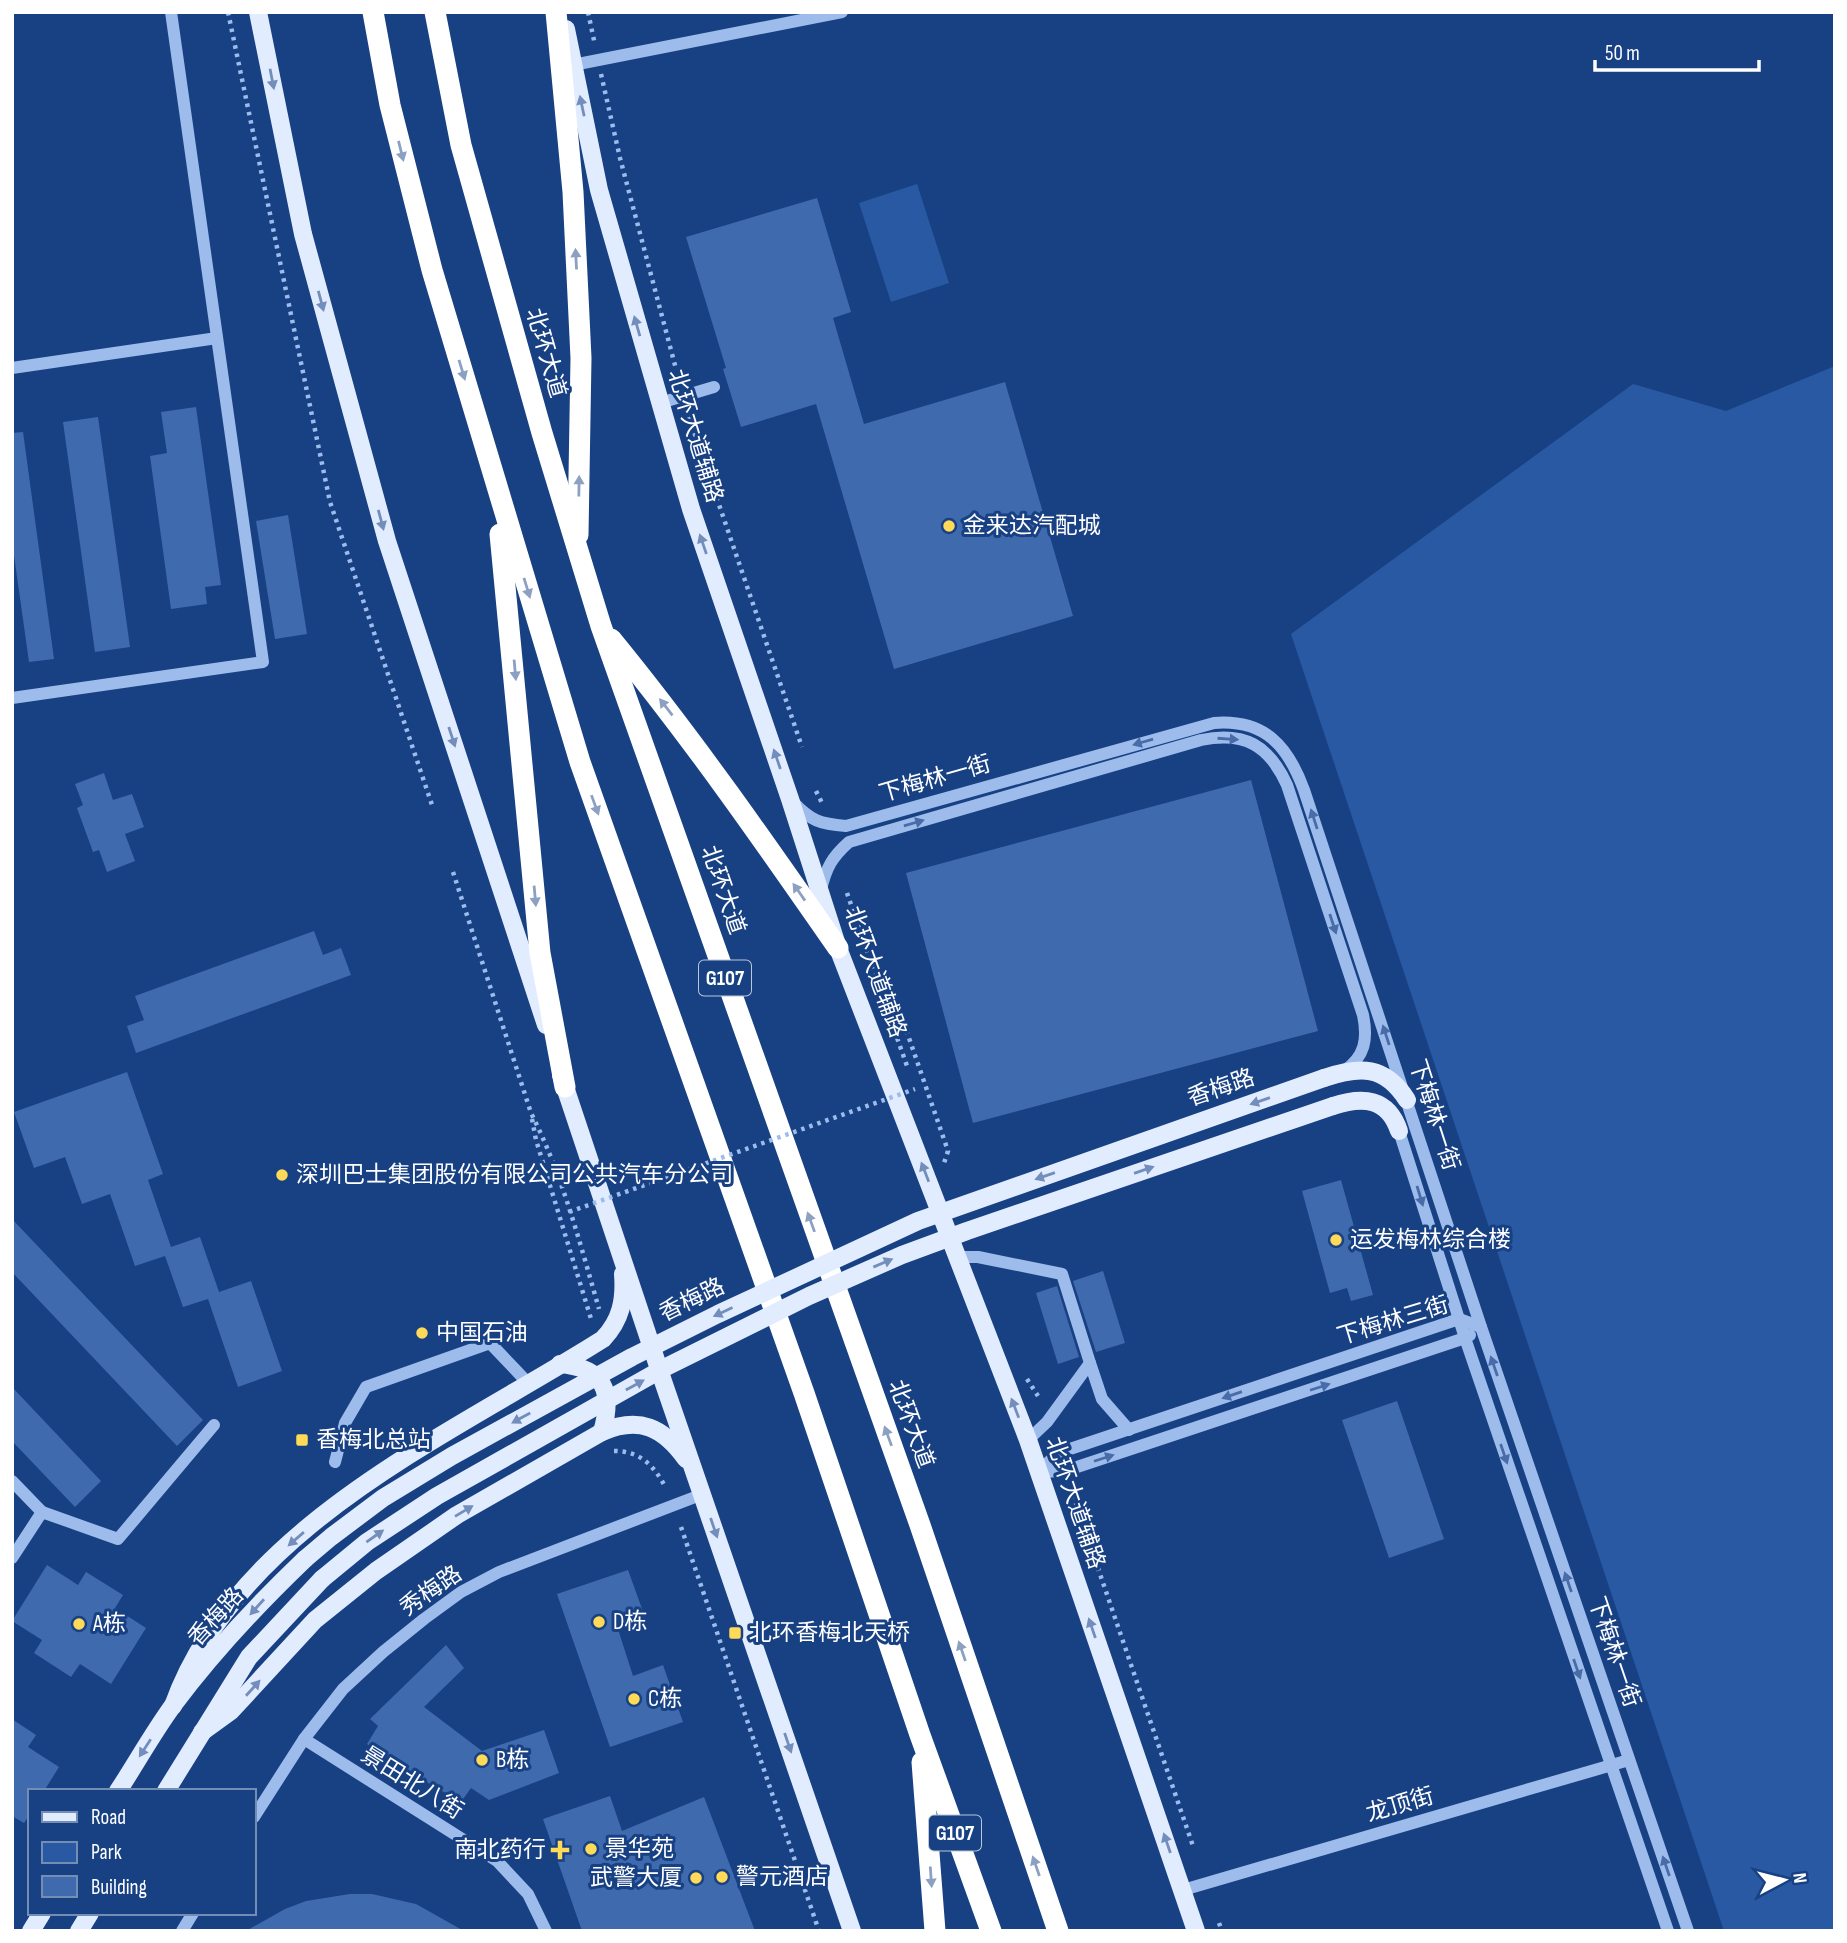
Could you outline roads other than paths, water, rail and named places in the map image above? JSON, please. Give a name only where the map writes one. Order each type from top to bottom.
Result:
[{"type":"highway","points":[[358,12],[390,105]]},
{"type":"highway","name":"G107","points":[[373,12],[390,105],[432,270],[580,762],[804,1393],[920,1735],[990,1931]]},
{"type":"highway","name":"北环大道","points":[[435,12],[461,145],[578,555],[601,626],[915,1512],[1058,1931]]},
{"type":"highway","points":[[448,12],[461,145]]},
{"type":"highway","points":[[556,12],[573,192],[581,358],[578,555]]},
{"type":"highway","points":[[494,480],[512,643],[540,953],[565,1087]]},
{"type":"highway","points":[[601,626],[667,706],[838,948]]},
{"type":"highway","points":[[920,1735],[935,1931]]},
{"type":"main road","points":[[258,12],[303,234],[387,541],[565,1087],[852,1931]]},
{"type":"main road","name":"北环大道辅路","points":[[562,12],[599,190],[691,509],[838,948],[1028,1440],[1196,1931]]},
{"type":"main road","name":"香梅路","points":[[119,1789],[173,1706],[215,1653],[274,1588],[305,1559],[374,1504],[452,1456],[655,1345],[928,1217],[1333,1075],[1363,1070],[1384,1076],[1394,1083],[1407,1100]]},
{"type":"main road","name":"香梅路","points":[[167,1789],[249,1657],[322,1579],[367,1542],[414,1510],[664,1368],[809,1296],[901,1255],[1333,1106],[1349,1101],[1376,1103],[1393,1115],[1399,1131]]},
{"type":"main road","points":[[173,1706],[183,1678],[202,1645],[231,1605],[284,1549],[348,1495],[399,1460],[603,1339],[620,1317],[622,1255]]},
{"type":"main road","points":[[560,1364],[590,1370],[601,1380],[606,1393],[607,1414],[602,1432]]},
{"type":"main road","points":[[202,1732],[231,1712],[315,1620],[376,1571],[457,1515],[602,1432],[622,1425],[653,1428],[663,1433],[678,1448],[696,1474]]},
{"type":"main road","points":[[32,1931],[41,1915]]},
{"type":"main road","points":[[79,1931],[89,1915]]},
{"type":"street","points":[[12,698],[263,662],[171,12]]},
{"type":"street","points":[[573,65],[842,12]]},
{"type":"street","points":[[12,368],[217,338]]},
{"type":"street","points":[[660,404],[714,387]]},
{"type":"street","name":"下梅林一街","points":[[790,799],[815,821],[826,825],[846,826],[1194,727],[1233,723],[1259,729],[1276,740],[1295,765],[1481,1327],[1688,1931]]},
{"type":"street","name":"下梅林一街","points":[[821,894],[825,870],[833,855],[849,842],[1201,740],[1225,737],[1253,743],[1274,761],[1287,785],[1363,1016],[1366,1040],[1363,1050],[1357,1060],[1333,1075]]},
{"type":"street","name":"下梅林一街","points":[[1399,1131],[1465,1338],[1668,1931]]},
{"type":"street","points":[[958,1257],[978,1257],[1062,1274],[1102,1399],[1129,1430]]},
{"type":"street","name":"下梅林三街","points":[[1038,1472],[1058,1453],[1459,1319],[1481,1327]]},
{"type":"street","name":"下梅林三街","points":[[1038,1472],[1065,1471],[1465,1338],[1481,1327]]},
{"type":"street","points":[[335,1462],[345,1423],[366,1387],[490,1343],[528,1383]]},
{"type":"street","points":[[1028,1440],[1047,1422],[1090,1363]]},
{"type":"street","points":[[12,1481],[41,1512],[118,1539],[215,1424]]},
{"type":"street","name":"秀梅路","points":[[256,1814],[303,1739],[343,1689],[383,1652],[461,1592],[534,1558],[702,1493]]},
{"type":"street","points":[[12,1558],[41,1512]]},
{"type":"street","name":"景田北八街","points":[[303,1739],[497,1861],[527,1894],[546,1931]]},
{"type":"street","name":"龙顶街","points":[[1183,1890],[1629,1760]]},
{"type":"street","points":[[182,1931],[192,1915]]},
{"type":"place","name":"金来达汽配城","points":[[949,526]]},
{"type":"place","name":"深圳巴士集团股份有限公司公共汽车分公司","points":[[282,1175]]},
{"type":"place","name":"运发梅林综合楼","points":[[1336,1240]]},
{"type":"place","name":"中国石油","points":[[422,1333]]},
{"type":"place","name":"香梅北总站","points":[[302,1440]]},
{"type":"place","name":"D栋","points":[[599,1622]]},
{"type":"place","name":"A栋","points":[[79,1624]]},
{"type":"place","name":"北环香梅北天桥","points":[[735,1633]]},
{"type":"place","name":"C栋","points":[[634,1699]]},
{"type":"place","name":"B栋","points":[[482,1760]]},
{"type":"place","name":"景华苑","points":[[591,1849]]},
{"type":"place","name":"南北药行","points":[[560,1850]]},
{"type":"place","name":"警元酒店","points":[[722,1877]]},
{"type":"place","name":"武警大厦","points":[[696,1878]]}]
